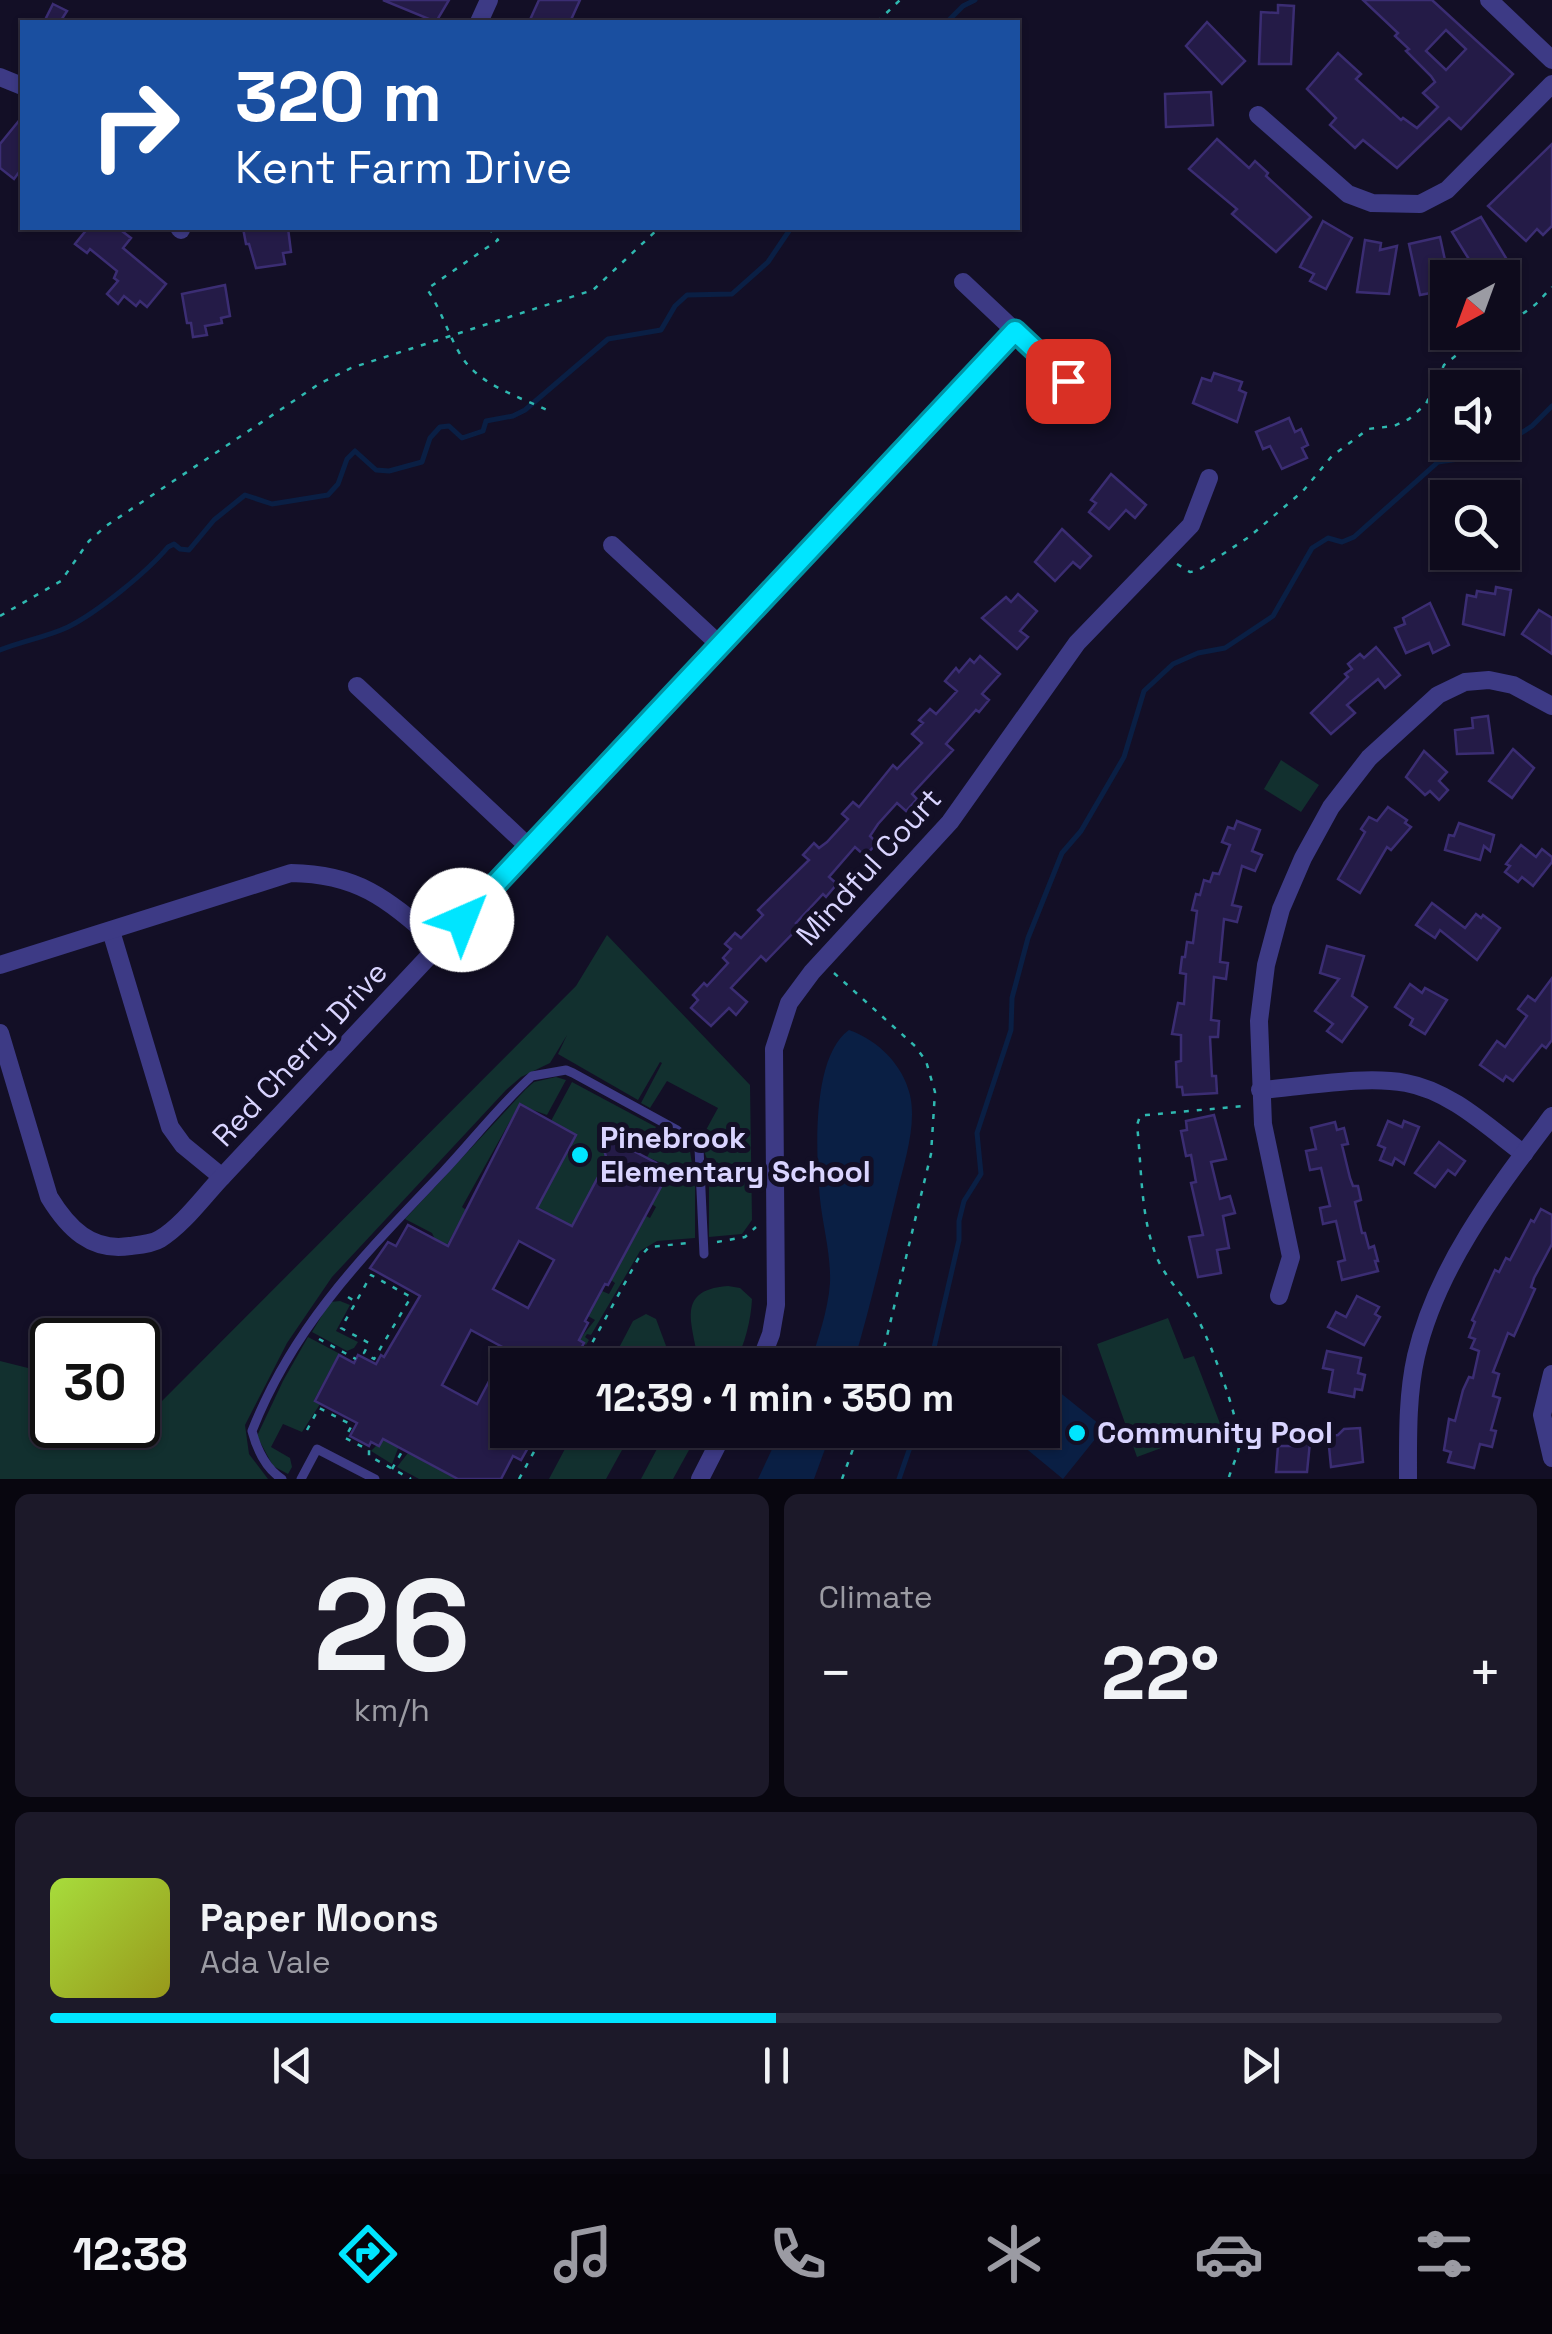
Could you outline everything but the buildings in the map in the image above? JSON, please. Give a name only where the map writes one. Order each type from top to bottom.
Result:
[{"type":"street","points":[[1489,0],[1552,60]]},
{"type":"street","points":[[1258,115],[1348,194],[1384,204],[1420,204],[1447,190],[1552,84]]},
{"type":"street","points":[[963,282],[1068,381]]},
{"type":"street","name":"Red Cherry Drive","points":[[0,1033],[48,1197],[62,1219],[82,1238],[100,1246],[116,1248],[159,1240],[222,1178],[1015,331]]},
{"type":"street","name":"Mindful Court","points":[[766,1348],[776,1305],[774,1049],[789,1003],[950,822],[1078,643],[1191,525],[1209,478]]},
{"type":"street","points":[[612,545],[720,645]]},
{"type":"street","points":[[1280,1296],[1291,1257],[1261,1097],[1259,1021],[1266,964],[1282,909],[1303,858],[1331,808],[1369,758],[1438,695],[1465,682],[1489,680],[1514,685],[1552,706]]},
{"type":"street","points":[[357,686],[531,849]]},
{"type":"street","points":[[0,965],[292,874],[328,874],[388,900],[439,944]]},
{"type":"street","points":[[111,931],[170,1127],[183,1145],[222,1178]]},
{"type":"street","points":[[1261,1097],[1381,1081],[1406,1083],[1452,1102],[1524,1154]]},
{"type":"street","points":[[0,1101],[19,1096]]},
{"type":"street","points":[[1408,1479],[1409,1406],[1429,1309],[1452,1260],[1552,1116]]},
{"type":"street","points":[[1552,1374],[1542,1415],[1552,1458]]},
{"type":"street","points":[[700,1479],[716,1448]]},
{"type":"lane","points":[[282,1479],[257,1450],[252,1432],[304,1332],[334,1289],[532,1076],[566,1070],[677,1130],[699,1148],[704,1254]]},
{"type":"lane","points":[[301,1479],[317,1448],[375,1479]]},
{"type":"path","points":[[880,20],[900,0]]},
{"type":"path","points":[[490,230],[498,240],[427,289],[474,372],[547,410]]},
{"type":"path","points":[[0,616],[62,581],[89,541],[106,526],[290,401],[351,368],[593,290],[657,230]]},
{"type":"path","points":[[1520,316],[1552,286]]},
{"type":"path","points":[[1164,553],[1190,572],[1236,546],[1303,491],[1332,456],[1358,436],[1368,429],[1394,426],[1409,419],[1426,404],[1444,365],[1463,350]]},
{"type":"path","points":[[822,962],[915,1046],[926,1060],[935,1092],[930,1154],[884,1348]]},
{"type":"path","points":[[1230,1477],[1239,1446],[1234,1417],[1195,1313],[1165,1272],[1148,1228],[1137,1124],[1140,1116],[1261,1097]]},
{"type":"path","points":[[589,1348],[638,1258],[650,1248],[662,1244],[730,1242],[746,1237],[756,1227]]},
{"type":"path","points":[[371,1275],[411,1297],[374,1358],[364,1353],[369,1343],[342,1328],[356,1302],[371,1275]]},
{"type":"path","points":[[334,1289],[356,1302]]},
{"type":"path","points":[[304,1332],[356,1359]]},
{"type":"path","points":[[307,1430],[319,1408],[352,1426],[346,1438],[411,1479]]},
{"type":"path","points":[[519,1479],[536,1448]]},
{"type":"path","points":[[842,1479],[853,1448]]},
{"type":"path","points":[[392,1469],[403,1450]]},
{"type":"path","points":[[525,1453],[531,1457]]},
{"type":"green space","points":[[1281,760],[1319,785],[1301,812],[1264,789]]},
{"type":"green space","points":[[607,935],[750,1085],[752,1220],[742,1234],[709,1237],[709,1164],[700,1141],[718,1108],[667,1081],[650,1108],[641,1103],[662,1063],[638,1100],[558,1054],[567,1035],[550,1063],[521,1077],[506,1090],[332,1277],[287,1343],[245,1425],[249,1454],[268,1479],[0,1479],[0,1361],[30,1368],[30,1448],[160,1448],[160,1402],[576,986]]},
{"type":"green space","points":[[556,1077],[566,1080],[547,1115],[519,1105],[462,1207],[466,1210],[442,1254],[432,1233],[405,1219],[526,1089],[534,1082]]},
{"type":"green space","points":[[572,1082],[656,1127],[641,1154],[617,1142],[572,1226],[538,1207],[575,1137],[551,1121]]},
{"type":"green space","points":[[662,1130],[690,1151],[695,1183],[695,1238],[657,1241],[640,1251],[591,1335],[585,1337],[589,1340],[586,1345],[579,1340],[595,1320],[588,1316],[602,1291],[609,1294],[615,1283],[611,1280],[646,1216],[650,1218],[656,1207],[652,1204],[666,1178],[670,1180],[676,1169],[647,1157]]},
{"type":"green space","points":[[740,1288],[752,1299],[741,1348],[695,1348],[693,1304],[710,1289]]},
{"type":"green space","points":[[330,1302],[350,1305],[336,1331],[358,1342],[347,1351],[312,1332]]},
{"type":"green space","points":[[646,1314],[656,1319],[667,1348],[619,1348],[633,1321]]},
{"type":"green space","points":[[1168,1318],[1184,1359],[1194,1356],[1221,1426],[1137,1457],[1097,1344]]},
{"type":"green space","points":[[308,1337],[342,1355],[338,1355],[314,1400],[320,1404],[302,1432],[283,1424],[271,1447],[290,1458],[292,1467],[288,1474],[273,1466],[257,1436]]},
{"type":"green space","points":[[384,1438],[399,1446],[392,1464],[371,1451]]},
{"type":"green space","points":[[565,1448],[623,1448],[606,1479],[549,1479]]},
{"type":"green space","points":[[657,1448],[690,1448],[673,1479],[641,1479]]},
{"type":"green space","points":[[408,1453],[455,1479],[419,1479],[397,1467]]},
{"type":"water","points":[[849,1030],[879,1047],[895,1064],[910,1095],[911,1132],[858,1348],[815,1348],[830,1283],[817,1133],[822,1084],[837,1043]]},
{"type":"water","name":"Community Pool","points":[[1060,1393],[1104,1428],[1063,1479],[1025,1448],[1060,1448]]},
{"type":"water","points":[[773,1448],[825,1448],[814,1479],[758,1479]]},
{"type":"waterway","points":[[949,20],[975,0]]},
{"type":"waterway","points":[[0,650],[80,620],[121,591],[168,547],[174,544],[189,550],[214,520],[245,495],[272,504],[328,495],[355,451],[376,470],[389,471],[422,462],[430,438],[440,427],[449,426],[462,438],[483,431],[486,421],[525,410],[608,339],[661,330],[675,306],[687,295],[732,294],[768,262],[790,230]]},
{"type":"waterway","points":[[934,1348],[964,1201],[981,1174],[977,1133],[1011,1030],[1012,998],[1028,938],[1062,853],[1081,831],[1124,757],[1144,691],[1173,664],[1198,653],[1225,648],[1273,616],[1312,548],[1328,538],[1342,542],[1354,537],[1438,462],[1487,455],[1532,426],[1552,406]]},
{"type":"waterway","points":[[899,1479],[910,1448]]},
{"type":"place","name":"Pinebrook Elementary School","points":[[580,1155]]},
{"type":"place","name":"Community Pool","points":[[1077,1433]]},
{"type":"route","points":[[462,920],[1015,331],[1068,381]]}]
